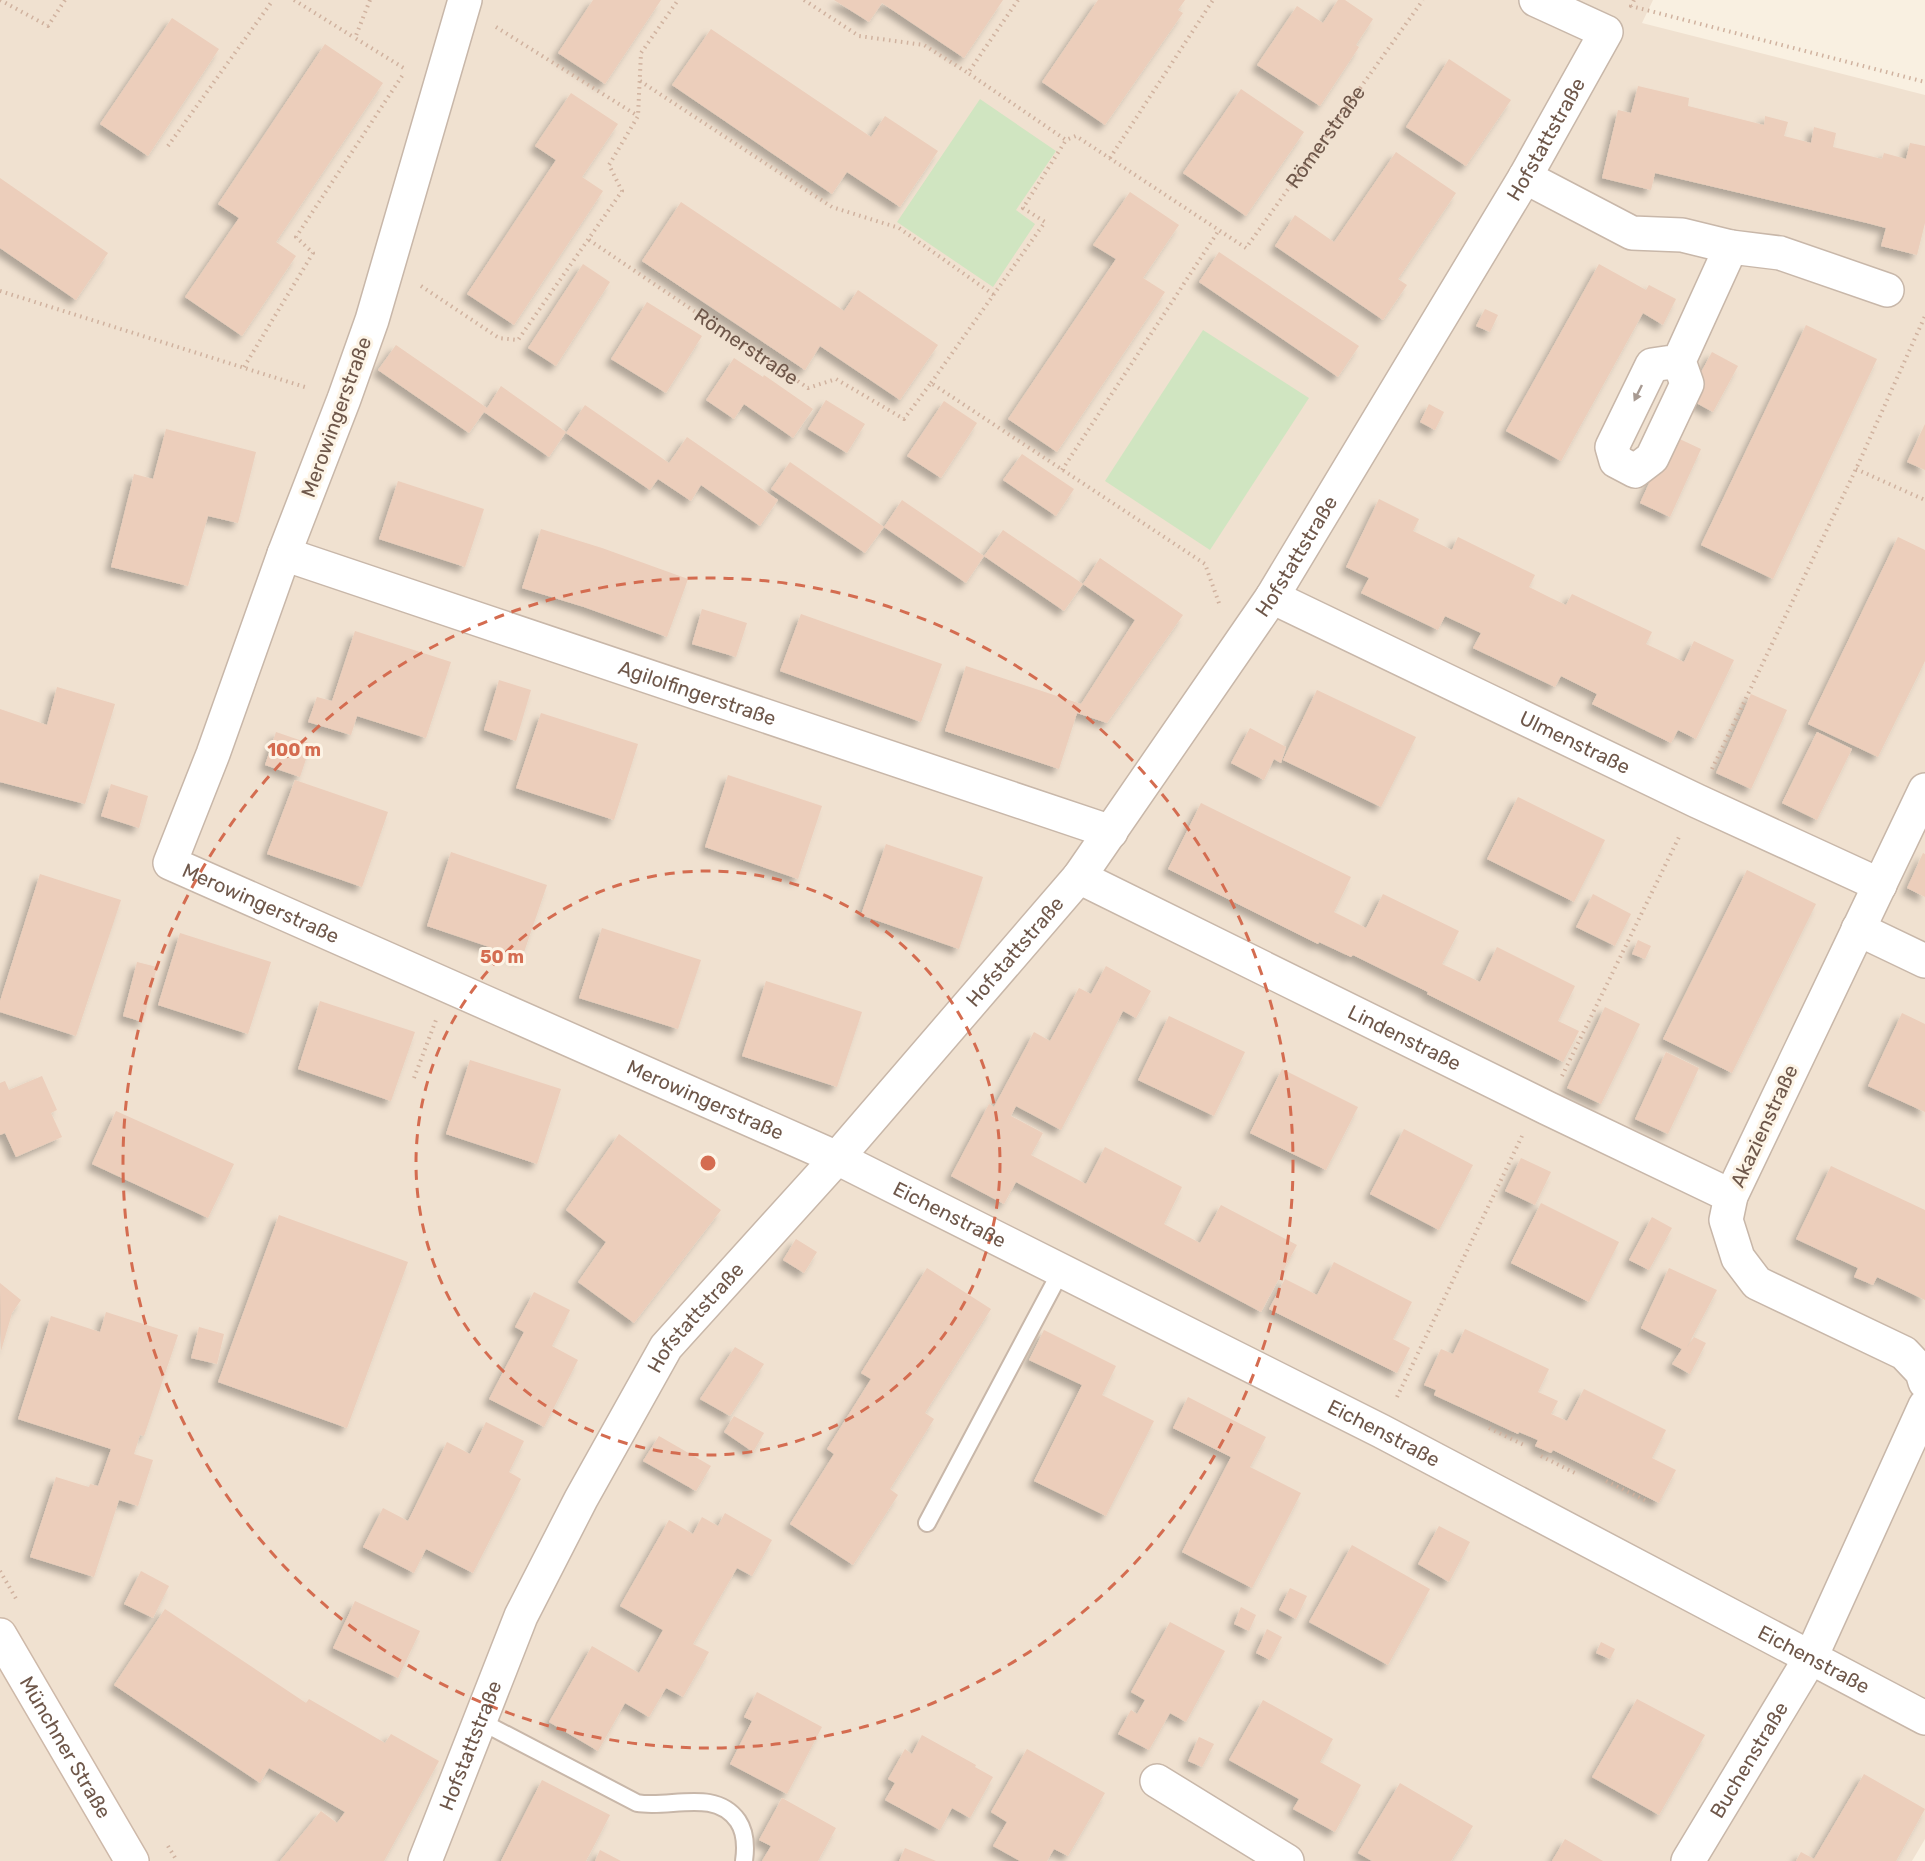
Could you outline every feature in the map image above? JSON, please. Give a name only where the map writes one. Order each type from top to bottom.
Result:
[{"type":"street","name":"Hofstattstraße","points":[[425,1861],[521,1616],[581,1499],[666,1347],[837,1158],[1079,877],[1272,597],[1525,177],[1606,32],[1536,0]]},
{"type":"street","name":"Merowingerstraße","points":[[464,3],[372,320],[284,554],[217,742],[170,863],[837,1158]]},
{"type":"street","points":[[1525,177],[1632,234],[1682,235],[1731,247],[1780,253],[1887,290]]},
{"type":"street","points":[[1679,361],[1731,247]]},
{"type":"street","name":"Agilolfingerstraße","points":[[284,554],[1111,832]]},
{"type":"street","name":"Ulmenstraße","points":[[1272,597],[1697,801],[1880,885]]},
{"type":"street","name":"Akazienstraße","points":[[1925,790],[1731,1196],[1726,1220],[1738,1258],[1757,1283],[1904,1353],[1922,1372],[1925,1382]]},
{"type":"street","name":"Lindenstraße","points":[[1079,877],[1547,1108],[1731,1196]]},
{"type":"street","points":[[1858,929],[1925,961]]},
{"type":"street","name":"Eichenstraße","points":[[837,1158],[1381,1431],[1925,1718]]},
{"type":"street","points":[[1811,1657],[1925,1406]]},
{"type":"street","name":"Münchner Straße","points":[[0,1635],[132,1861]]},
{"type":"street","name":"Buchenstraße","points":[[1688,1861],[1811,1657]]},
{"type":"street","points":[[1157,1781],[1287,1861]]},
{"type":"lane","points":[[927,1523],[1061,1271]]},
{"type":"lane","points":[[480,1721],[637,1803],[649,1805],[689,1802],[717,1804],[733,1814],[741,1826],[746,1845],[744,1861]]},
{"type":"path","points":[[0,0],[48,26],[65,0]]},
{"type":"path","points":[[168,146],[273,0]]},
{"type":"path","points":[[294,0],[438,90]]},
{"type":"path","points":[[355,38],[370,0]]},
{"type":"path","points":[[388,264],[499,338],[518,340],[622,191],[609,165],[638,116],[641,53],[678,0]]},
{"type":"path","name":"Römerstraße","points":[[804,0],[859,36],[924,45],[1066,140]]},
{"type":"path","points":[[968,73],[1018,0]]},
{"type":"path","points":[[1110,158],[1213,0]]},
{"type":"path","name":"Römerstraße","points":[[589,240],[808,388],[836,379],[904,419],[1045,222],[1023,208],[1066,140],[1076,136],[1246,248],[1423,0]]},
{"type":"path","points":[[1634,0],[1631,6],[1925,82]]},
{"type":"path","points":[[464,3],[638,116]]},
{"type":"path","points":[[244,367],[313,253],[296,237],[406,70]]},
{"type":"path","points":[[640,81],[832,207],[899,228],[994,295]]},
{"type":"path","points":[[1062,470],[1219,230]]},
{"type":"path","points":[[0,291],[344,399]]},
{"type":"path","points":[[1381,1431],[1527,1127],[1547,1108],[1697,801],[1856,469],[1925,316]]},
{"type":"path","points":[[931,383],[1205,564],[1221,607]]},
{"type":"path","points":[[1856,469],[1925,500]]},
{"type":"path","points":[[414,1078],[449,985]]},
{"type":"path","points":[[1489,1428],[1526,1446]]},
{"type":"path","points":[[1541,1456],[1575,1473]]},
{"type":"path","points":[[1606,1481],[1648,1502]]},
{"type":"shaded area","points":[[0,0],[1653,0],[1642,23],[1925,95],[1925,1839],[1912,1861],[0,1861]]},
{"type":"green space","points":[[980,99],[1056,151],[1016,210],[1035,224],[993,287],[897,222]]},
{"type":"green space","points":[[1203,330],[1309,398],[1210,550],[1105,481]]},
{"type":"building","points":[[593,0],[661,0],[605,84],[558,53]]},
{"type":"building","points":[[834,0],[1003,0],[964,58],[882,3],[869,22]]},
{"type":"building","points":[[1098,0],[1185,0],[1178,10],[1183,13],[1105,125],[1042,82]]},
{"type":"building","points":[[1338,0],[1345,0],[1373,19],[1356,45],[1359,47],[1320,106],[1257,65],[1297,6],[1323,23]]},
{"type":"building","points":[[172,18],[219,49],[148,156],[100,124]]},
{"type":"building","points":[[711,29],[871,137],[885,116],[938,151],[900,207],[847,172],[832,194],[672,85]]},
{"type":"building","points":[[325,44],[383,83],[276,242],[296,256],[242,336],[185,297],[239,218],[218,204]]},
{"type":"building","points":[[1449,59],[1511,100],[1466,166],[1406,127]]},
{"type":"building","points":[[1638,86],[1689,98],[1688,106],[1764,125],[1765,116],[1788,122],[1784,136],[1811,143],[1814,127],[1836,133],[1833,147],[1882,159],[1884,153],[1906,159],[1910,143],[1925,146],[1925,223],[1917,255],[1881,246],[1886,228],[1867,223],[1655,173],[1651,190],[1602,178],[1618,110],[1631,113]]},
{"type":"building","points":[[1241,89],[1304,132],[1246,216],[1183,173]]},
{"type":"building","points":[[571,93],[618,124],[582,177],[603,191],[514,325],[467,294],[556,160],[535,146]]},
{"type":"building","points":[[1396,152],[1456,193],[1398,279],[1407,285],[1383,320],[1275,246],[1295,215],[1334,242]]},
{"type":"building","points":[[0,178],[108,253],[76,300],[0,248]]},
{"type":"building","points":[[1130,192],[1179,225],[1143,278],[1165,292],[1057,452],[1008,419],[1116,259],[1093,245]]},
{"type":"building","points":[[681,202],[844,311],[858,290],[938,345],[900,400],[820,346],[805,370],[642,261]]},
{"type":"building","points":[[1219,252],[1359,346],[1338,377],[1199,282]]},
{"type":"building","points":[[583,264],[610,282],[556,366],[528,348]]},
{"type":"building","points":[[1599,264],[1646,290],[1649,285],[1676,299],[1663,325],[1643,313],[1561,461],[1506,431]]},
{"type":"building","points":[[647,302],[702,336],[666,393],[611,359]]},
{"type":"building","points":[[1485,309],[1498,315],[1490,332],[1476,326]]},
{"type":"building","points":[[1806,325],[1877,359],[1773,579],[1701,545]]},
{"type":"building","points":[[396,345],[487,408],[501,386],[566,432],[549,457],[484,412],[469,433],[378,370]]},
{"type":"building","points":[[1712,352],[1738,366],[1713,412],[1687,398]]},
{"type":"building","points":[[734,358],[763,377],[764,375],[813,409],[793,438],[744,404],[734,419],[706,400]]},
{"type":"building","points":[[826,400],[865,424],[847,453],[808,429]]},
{"type":"building","points":[[944,401],[977,423],[941,478],[907,456]]},
{"type":"building","points":[[1429,404],[1444,412],[1435,430],[1420,422]]},
{"type":"building","points":[[585,405],[669,463],[687,437],[778,500],[760,526],[701,485],[691,501],[658,479],[650,490],[566,433]]},
{"type":"building","points":[[1925,424],[1925,470],[1907,462]]},
{"type":"building","points":[[166,429],[256,452],[238,523],[208,516],[188,586],[111,567],[134,474],[153,479]]},
{"type":"building","points":[[1671,435],[1701,449],[1670,517],[1640,503]]},
{"type":"building","points":[[1022,454],[1074,489],[1056,516],[1003,480]]},
{"type":"building","points":[[790,462],[884,527],[865,553],[771,489]]},
{"type":"building","points":[[398,481],[484,509],[465,567],[379,539]]},
{"type":"building","points":[[1379,499],[1419,519],[1413,531],[1452,550],[1458,537],[1535,575],[1529,587],[1551,598],[1566,605],[1572,594],[1652,632],[1646,644],[1684,662],[1694,641],[1734,660],[1696,739],[1678,730],[1671,743],[1592,704],[1597,694],[1561,676],[1555,687],[1473,648],[1481,633],[1445,616],[1438,630],[1361,593],[1369,578],[1346,567]]},
{"type":"building","points":[[902,500],[984,556],[966,583],[884,527]]},
{"type":"building","points":[[541,529],[688,579],[667,637],[584,607],[522,588]]},
{"type":"building","points":[[1003,530],[1083,584],[1064,611],[984,556]]},
{"type":"building","points":[[1898,537],[1925,550],[1925,661],[1878,757],[1808,724]]},
{"type":"building","points":[[1100,558],[1183,615],[1107,723],[1077,713],[1059,769],[945,731],[966,666],[1081,704],[1135,620],[1083,584]]},
{"type":"building","points":[[702,609],[747,623],[736,657],[692,644]]},
{"type":"building","points":[[801,614],[942,664],[921,722],[780,671]]},
{"type":"building","points":[[355,631],[451,662],[426,738],[357,716],[351,735],[308,722],[317,697],[332,701]]},
{"type":"building","points":[[499,680],[531,690],[516,741],[484,730]]},
{"type":"building","points":[[57,687],[115,704],[85,804],[0,782],[0,709],[47,725]]},
{"type":"building","points":[[1317,690],[1416,737],[1381,807],[1283,760]]},
{"type":"building","points":[[1751,694],[1787,710],[1751,789],[1716,773]]},
{"type":"building","points":[[541,713],[638,744],[614,820],[516,788]]},
{"type":"building","points":[[1250,728],[1286,747],[1281,763],[1274,759],[1264,780],[1231,763]]},
{"type":"building","points":[[276,732],[311,744],[300,777],[265,765]]},
{"type":"building","points":[[1817,732],[1852,749],[1817,820],[1782,803]]},
{"type":"building","points":[[728,775],[822,806],[798,879],[705,847]]},
{"type":"building","points":[[295,780],[388,812],[362,887],[267,854]]},
{"type":"building","points":[[111,784],[148,796],[139,828],[101,816]]},
{"type":"building","points":[[1518,797],[1605,840],[1574,902],[1487,859]]},
{"type":"building","points":[[1201,803],[1351,877],[1334,912],[1366,928],[1383,894],[1459,931],[1442,964],[1480,982],[1497,947],[1575,986],[1558,1021],[1579,1031],[1563,1062],[1353,955],[1351,957],[1319,942],[1318,944],[1168,869]]},
{"type":"building","points":[[886,844],[983,877],[959,949],[861,915]]},
{"type":"building","points":[[451,852],[547,885],[522,958],[427,926]]},
{"type":"building","points":[[1923,853],[1925,854],[1925,897],[1907,888]]},
{"type":"building","points":[[1747,870],[1816,904],[1732,1073],[1663,1039]]},
{"type":"building","points":[[40,874],[121,900],[76,1036],[0,1012],[0,1001]]},
{"type":"building","points":[[1593,894],[1631,914],[1615,946],[1576,927]]},
{"type":"building","points":[[602,928],[701,960],[678,1029],[579,998]]},
{"type":"building","points":[[180,933],[271,962],[248,1034],[158,1005]]},
{"type":"building","points":[[1638,940],[1651,946],[1645,959],[1632,954]]},
{"type":"building","points":[[137,962],[157,967],[143,1022],[123,1016]]},
{"type":"building","points":[[1106,966],[1151,991],[1136,1018],[1123,1011],[1061,1130],[1016,1106],[1011,1116],[1043,1133],[1031,1155],[1086,1184],[1105,1147],[1182,1187],[1164,1224],[1200,1243],[1221,1205],[1297,1245],[1261,1312],[1016,1182],[1004,1204],[951,1176],[989,1104],[994,1107],[1034,1032],[1050,1041],[1079,988],[1091,994]]},
{"type":"building","points":[[766,981],[862,1012],[837,1087],[742,1056]]},
{"type":"building","points":[[320,1001],[415,1032],[391,1101],[298,1069]]},
{"type":"building","points":[[1605,1007],[1640,1024],[1601,1104],[1567,1088]]},
{"type":"building","points":[[1902,1013],[1925,1024],[1925,1112],[1868,1086]]},
{"type":"building","points":[[1169,1016],[1245,1052],[1214,1116],[1138,1080]]},
{"type":"building","points":[[1666,1052],[1699,1068],[1668,1134],[1635,1119]]},
{"type":"building","points":[[470,1060],[561,1089],[537,1164],[446,1134]]},
{"type":"building","points":[[1282,1069],[1358,1107],[1326,1170],[1250,1133]]},
{"type":"building","points":[[42,1076],[57,1110],[51,1113],[62,1137],[16,1157],[5,1133],[0,1135],[0,1083],[5,1081],[9,1090]]},
{"type":"building","points":[[116,1111],[234,1164],[208,1218],[92,1164]]},
{"type":"building","points":[[1404,1129],[1473,1165],[1439,1230],[1370,1194]]},
{"type":"building","points":[[619,1134],[721,1210],[634,1323],[578,1282],[606,1242],[566,1210]]},
{"type":"building","points":[[1521,1158],[1551,1172],[1535,1205],[1505,1191]]},
{"type":"building","points":[[1831,1166],[1925,1210],[1925,1300],[1877,1277],[1873,1285],[1854,1277],[1858,1268],[1796,1239]]},
{"type":"building","points":[[1541,1203],[1619,1242],[1589,1302],[1511,1263]]},
{"type":"building","points":[[279,1215],[408,1262],[347,1428],[218,1382]]},
{"type":"building","points":[[1652,1217],[1672,1228],[1649,1270],[1629,1260]]},
{"type":"building","points":[[796,1239],[817,1252],[804,1273],[783,1260]]},
{"type":"building","points":[[1334,1262],[1412,1302],[1393,1339],[1410,1348],[1397,1373],[1269,1309],[1285,1279],[1317,1295]]},
{"type":"building","points":[[927,1268],[991,1309],[925,1413],[934,1419],[890,1489],[898,1495],[853,1565],[790,1524],[834,1454],[827,1449],[871,1379],[861,1373]]},
{"type":"building","points":[[1669,1268],[1717,1290],[1687,1347],[1694,1337],[1706,1343],[1690,1374],[1672,1364],[1682,1349],[1641,1328]]},
{"type":"building","points":[[0,1283],[21,1300],[12,1313],[1,1351]]},
{"type":"building","points":[[534,1292],[570,1310],[552,1346],[578,1360],[544,1427],[489,1399],[524,1332],[515,1327]]},
{"type":"building","points":[[106,1312],[178,1335],[144,1436],[140,1435],[134,1454],[153,1460],[138,1506],[119,1500],[94,1577],[30,1557],[56,1477],[89,1487],[90,1484],[98,1486],[111,1449],[18,1419],[51,1316],[100,1332]]},
{"type":"building","points":[[199,1327],[224,1334],[217,1364],[191,1358]]},
{"type":"building","points":[[1465,1329],[1549,1369],[1538,1392],[1558,1401],[1551,1414],[1567,1421],[1584,1389],[1666,1430],[1652,1458],[1676,1470],[1659,1503],[1553,1450],[1551,1453],[1535,1446],[1538,1440],[1519,1432],[1518,1434],[1434,1395],[1436,1390],[1424,1385],[1441,1349],[1453,1354]]},
{"type":"building","points":[[1044,1330],[1116,1366],[1102,1395],[1154,1421],[1106,1516],[1034,1481],[1082,1385],[1029,1360]]},
{"type":"building","points":[[735,1347],[764,1364],[730,1416],[700,1399]]},
{"type":"building","points":[[1188,1397],[1266,1437],[1250,1467],[1301,1493],[1252,1588],[1182,1552],[1231,1457],[1173,1428]]},
{"type":"building","points":[[734,1416],[764,1433],[753,1452],[724,1432]]},
{"type":"building","points":[[486,1422],[524,1441],[509,1472],[521,1479],[473,1573],[426,1549],[414,1573],[363,1547],[383,1508],[408,1521],[447,1442],[470,1454]]},
{"type":"building","points":[[659,1436],[711,1466],[696,1491],[643,1461]]},
{"type":"building","points":[[725,1513],[772,1540],[752,1576],[737,1568],[693,1644],[709,1652],[683,1697],[666,1688],[649,1717],[625,1703],[598,1751],[549,1722],[592,1646],[639,1673],[663,1630],[620,1606],[669,1520],[693,1534],[702,1517],[718,1526]]},
{"type":"building","points":[[1439,1526],[1470,1542],[1449,1582],[1418,1564]]},
{"type":"building","points":[[1352,1545],[1430,1589],[1388,1665],[1309,1622]]},
{"type":"building","points":[[141,1571],[169,1586],[153,1618],[124,1604]]},
{"type":"building","points":[[1290,1588],[1307,1596],[1296,1619],[1279,1610]]},
{"type":"building","points":[[355,1601],[420,1631],[398,1678],[333,1648]]},
{"type":"building","points":[[1241,1607],[1256,1615],[1249,1631],[1234,1624]]},
{"type":"building","points":[[165,1609],[306,1703],[309,1699],[385,1743],[391,1734],[439,1761],[384,1861],[280,1861],[321,1811],[337,1823],[345,1812],[269,1768],[260,1783],[114,1685]]},
{"type":"building","points":[[1170,1622],[1225,1651],[1186,1722],[1170,1713],[1149,1750],[1118,1734],[1131,1710],[1137,1714],[1145,1700],[1131,1692]]},
{"type":"building","points":[[1267,1629],[1282,1637],[1270,1660],[1256,1653]]},
{"type":"building","points":[[1601,1642],[1615,1649],[1610,1659],[1596,1653]]},
{"type":"building","points":[[757,1692],[822,1727],[787,1794],[730,1764],[752,1721],[744,1717]]},
{"type":"building","points":[[1637,1699],[1705,1735],[1659,1815],[1592,1777]]},
{"type":"building","points":[[1263,1700],[1333,1739],[1320,1762],[1361,1785],[1335,1832],[1293,1809],[1299,1799],[1229,1760]]},
{"type":"building","points":[[922,1735],[993,1777],[970,1818],[952,1808],[940,1830],[885,1800],[895,1783],[888,1779],[905,1749],[912,1754]]},
{"type":"building","points":[[1199,1737],[1214,1744],[1202,1767],[1188,1761]]},
{"type":"building","points":[[1027,1749],[1105,1793],[1068,1856],[1054,1849],[1047,1861],[1020,1861],[993,1846],[1007,1822],[991,1812]]},
{"type":"building","points":[[1864,1774],[1925,1809],[1896,1861],[1796,1861],[1801,1852],[1814,1859]]},
{"type":"building","points":[[542,1780],[610,1815],[586,1861],[501,1861]]},
{"type":"building","points":[[1400,1783],[1473,1826],[1451,1861],[1372,1861],[1358,1853]]},
{"type":"building","points":[[782,1798],[836,1828],[818,1861],[762,1861],[771,1846],[759,1840]]},
{"type":"building","points":[[1565,1839],[1603,1861],[1552,1861]]},
{"type":"building","points":[[905,1848],[936,1861],[899,1861]]},
{"type":"building","points":[[600,1850],[621,1861],[595,1861]]}]
